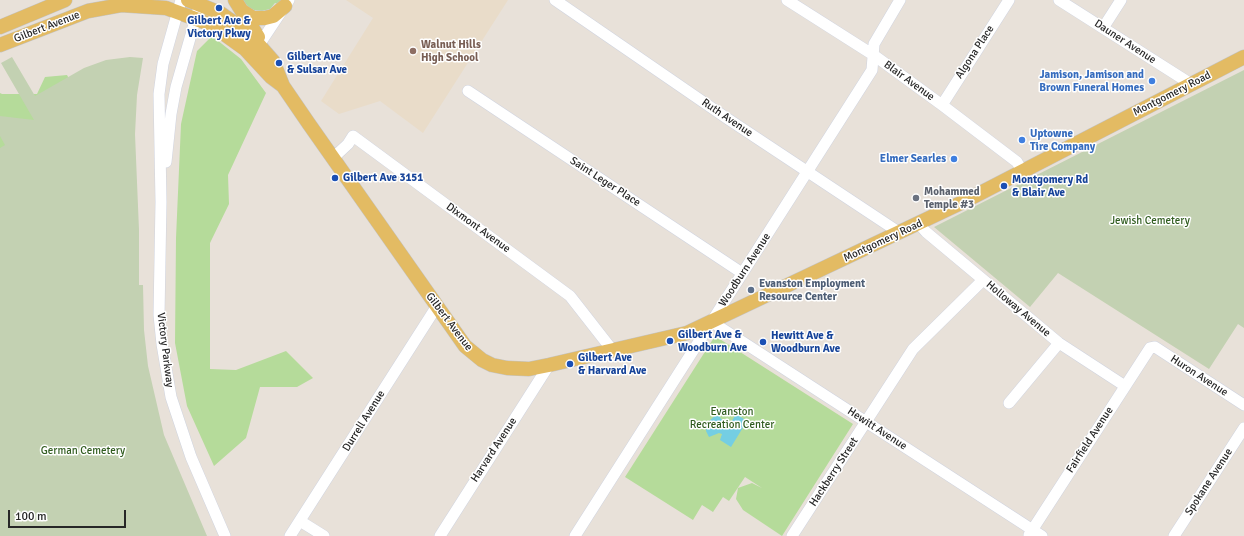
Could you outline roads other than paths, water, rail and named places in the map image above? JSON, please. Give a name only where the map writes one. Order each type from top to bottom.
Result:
[{"type":"main road","name":"Gilbert Avenue","points":[[0,27],[65,0]]},
{"type":"main road","name":"Gilbert Avenue","points":[[196,1],[220,13],[235,24],[257,48],[273,61],[283,86],[333,158],[465,346],[482,360],[492,365],[507,368],[529,369],[687,333],[712,322]]},
{"type":"main road","points":[[239,6],[253,18],[265,18],[273,16],[287,3]]},
{"type":"main road","name":"Gilbert Avenue","points":[[0,45],[72,16],[105,7],[146,5],[166,8],[179,6],[196,19],[257,48],[271,77],[283,86]]},
{"type":"main road","points":[[239,6],[257,48]]},
{"type":"main road","name":"Montgomery Road","points":[[712,322],[919,224],[1244,56]]},
{"type":"street","name":"Ruth Avenue","points":[[555,0],[900,233]]},
{"type":"street","name":"Blair Avenue","points":[[787,0],[875,56],[1017,162],[1022,171]]},
{"type":"street","name":"Woodburn Avenue","points":[[575,536],[742,273],[809,172],[872,70],[875,56],[874,44],[900,0]]},
{"type":"street","name":"Algona Place","points":[[942,105],[1009,0]]},
{"type":"street","name":"Dauner Avenue","points":[[1059,0],[1191,84]]},
{"type":"street","points":[[1103,28],[1121,0]]},
{"type":"street","name":"Victory Parkway","points":[[161,202],[171,114],[176,87],[196,19],[196,1]]},
{"type":"street","points":[[257,48],[287,3]]},
{"type":"street","name":"Victory Parkway","points":[[179,6],[163,64],[159,94],[161,202],[159,315],[165,369],[172,397],[191,457],[225,536]]},
{"type":"street","name":"Saint Leger Place","points":[[468,91],[742,273]]},
{"type":"street","name":"Dixmont Avenue","points":[[333,158],[348,144],[353,136],[570,296],[613,351]]},
{"type":"street","name":"Holloway Avenue","points":[[919,224],[926,232],[1059,343],[1125,386]]},
{"type":"street","name":"Hackberry Street","points":[[796,535],[913,349],[983,280]]},
{"type":"street","name":"Durrell Avenue","points":[[290,536],[437,306]]},
{"type":"street","name":"Hewitt Avenue","points":[[712,322],[867,422],[1030,533],[1042,536]]},
{"type":"street","points":[[1009,403],[1059,343]]},
{"type":"street","name":"Fairfield Avenue","points":[[1030,533],[1150,348],[1155,347]]},
{"type":"street","name":"Huron Avenue","points":[[1155,347],[1244,405]]},
{"type":"street","name":"Harvard Avenue","points":[[440,536],[549,365]]},
{"type":"street","name":"Spokane Avenue","points":[[1174,536],[1244,428]]},
{"type":"street","points":[[300,521],[324,536]]},
{"type":"water","points":[[718,413],[721,419],[730,424],[736,414],[747,421],[731,447],[720,440],[722,434],[719,433],[709,437],[706,431],[707,423]]},
{"type":"place","name":"Gilbert Ave & Victory Pkwy","points":[[219,8]]},
{"type":"place","name":"Walnut Hills High School","points":[[413,51]]},
{"type":"place","name":"Gilbert Ave & Sulsar Ave","points":[[279,63]]},
{"type":"place","name":"Jamison, Jamison and Brown Funeral Homes","points":[[1152,81]]},
{"type":"place","name":"Uptowne Tire Company","points":[[1022,140]]},
{"type":"place","name":"Elmer Searles","points":[[954,159]]},
{"type":"place","name":"Gilbert Ave 3151","points":[[335,178]]},
{"type":"place","name":"Montgomery Rd & Blair Ave","points":[[1004,186]]},
{"type":"place","name":"Mohammed Temple #3","points":[[916,198]]},
{"type":"place","name":"Evanston Employment Resource Center","points":[[751,290]]},
{"type":"place","name":"Gilbert Ave & Woodburn Ave","points":[[670,341]]},
{"type":"place","name":"Hewitt Ave & Woodburn Ave","points":[[763,342]]},
{"type":"place","name":"Gilbert Ave & Harvard Ave","points":[[570,364]]},
{"type":"park label","name":"Jewish Cemetery","points":[[1150,221]]},
{"type":"park label","name":"Evanston Recreation Center","points":[[732,418]]},
{"type":"park label","name":"German Cemetery","points":[[83,451]]}]
